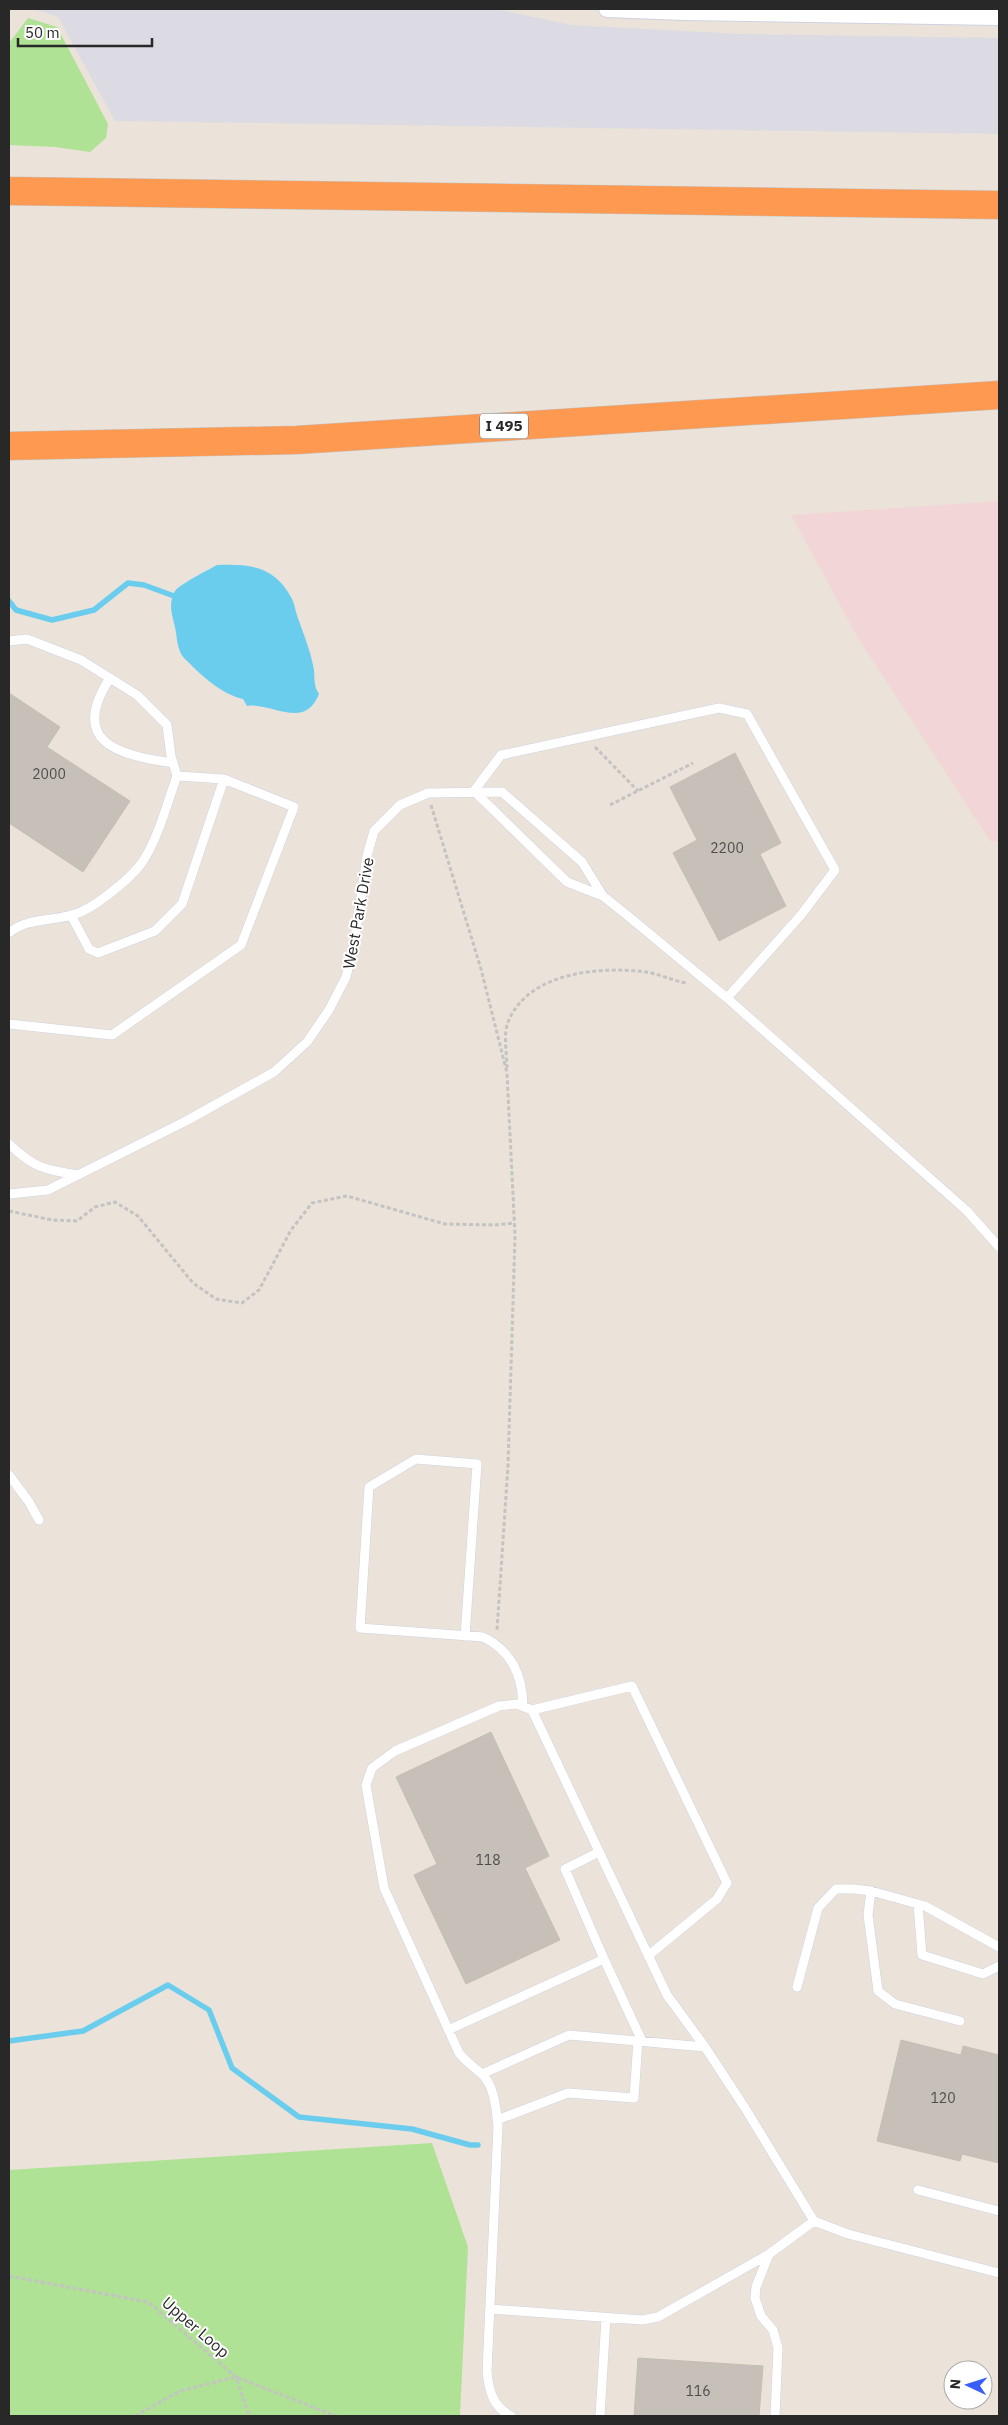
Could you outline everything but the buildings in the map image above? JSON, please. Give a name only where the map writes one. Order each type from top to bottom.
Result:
[{"type":"highway","points":[[9,191],[999,205]]},
{"type":"highway","name":"I 495","points":[[9,446],[199,444],[297,440],[999,395]]},
{"type":"street","points":[[608,9],[694,13],[979,13],[999,17]]},
{"type":"lane","points":[[9,641],[27,639],[82,660],[138,695],[167,725],[173,763],[178,776],[159,827],[140,865],[98,903],[71,915],[18,925],[9,933]]},
{"type":"lane","points":[[110,678],[100,693],[95,710],[98,734],[112,748],[132,755],[173,763]]},
{"type":"lane","points":[[474,791],[501,755],[719,708],[747,714],[835,870],[801,915],[726,998]]},
{"type":"lane","points":[[9,1024],[112,1035],[241,945],[294,807],[224,779],[178,776]]},
{"type":"lane","points":[[71,915],[89,949],[98,953],[155,931],[182,904],[224,779]]},
{"type":"lane","name":"West Park Drive","points":[[474,791],[567,882],[603,896],[726,998],[967,1211],[999,1247]]},
{"type":"lane","name":"West Park Drive","points":[[9,1194],[48,1190],[79,1176],[186,1121],[274,1072],[307,1042],[330,1010],[346,977],[354,944],[367,856],[374,831],[400,805],[428,793],[502,792],[582,862],[603,896]]},
{"type":"lane","points":[[9,1144],[32,1164],[50,1171],[79,1176]]},
{"type":"lane","points":[[465,1636],[477,1464],[416,1459],[369,1487],[360,1628],[465,1636],[483,1637],[496,1643],[512,1664],[522,1683],[523,1705]]},
{"type":"lane","points":[[9,1476],[29,1502],[39,1520]]},
{"type":"lane","points":[[532,1710],[632,1686],[727,1883],[717,1899],[648,1956]]},
{"type":"lane","points":[[512,2416],[503,2412],[489,2391],[487,2372],[497,2120],[490,2087],[482,2074],[465,2062],[459,2053],[384,1888],[367,1797],[368,1776],[380,1760],[396,1750],[499,1706],[523,1705],[532,1710],[667,1995],[705,2047],[793,2184],[814,2221],[856,2236],[999,2273]]},
{"type":"lane","points":[[497,2120],[568,2094],[634,2098],[640,2040],[565,1868],[599,1852]]},
{"type":"lane","points":[[797,1987],[818,1908],[836,1890],[854,1889],[918,1904],[999,1947]]},
{"type":"lane","points":[[871,1892],[868,1915],[878,1991],[896,2004],[960,2021]]},
{"type":"lane","points":[[918,1904],[922,1955],[983,1974],[999,1966]]},
{"type":"lane","points":[[448,2030],[604,1959]]},
{"type":"lane","points":[[482,2074],[569,2035],[705,2047]]},
{"type":"lane","points":[[918,2190],[999,2212]]},
{"type":"lane","points":[[490,2309],[642,2320],[658,2317],[769,2254],[814,2221]]},
{"type":"lane","points":[[769,2254],[756,2287],[755,2298],[762,2316],[773,2330],[778,2348],[776,2416]]},
{"type":"lane","points":[[600,2416],[606,2318]]},
{"type":"path","points":[[587,736],[598,752],[638,790]]},
{"type":"path","points":[[610,805],[693,763]]},
{"type":"path","points":[[428,793],[480,969],[507,1073]]},
{"type":"path","points":[[496,1643],[508,1466],[514,1222],[507,1073],[507,1023],[518,1004],[528,993],[575,972],[609,970],[648,972],[672,981],[712,986]]},
{"type":"path","points":[[9,1211],[52,1220],[77,1221],[96,1207],[114,1202],[138,1216],[193,1283],[216,1299],[242,1303],[259,1290],[291,1230],[312,1203],[347,1196],[445,1224],[496,1226],[514,1222]]},
{"type":"path","name":"Upper Loop","points":[[9,2276],[148,2302],[236,2377],[249,2416]]},
{"type":"path","points":[[135,2416],[180,2391],[236,2377],[336,2416]]},
{"type":"shaded area","points":[[33,9],[496,9],[571,25],[740,34],[999,38],[999,134],[115,121],[58,17]]},
{"type":"shaded area","points":[[999,501],[999,842],[990,841],[858,638],[791,515]]},
{"type":"green space","points":[[28,18],[57,27],[108,124],[106,138],[90,152],[55,147],[9,145],[9,43]]},
{"type":"green space","points":[[432,2143],[468,2247],[460,2416],[9,2416],[9,2170]]},
{"type":"water","points":[[217,565],[241,565],[270,573],[285,588],[292,599],[310,654],[319,694],[313,705],[305,711],[296,713],[247,706],[243,699],[227,693],[205,678],[181,654],[171,611],[171,601],[175,591],[194,577]]},
{"type":"waterway","points":[[9,601],[16,610],[52,620],[94,610],[128,583],[144,585],[174,596]]},
{"type":"waterway","points":[[9,2041],[83,2031],[168,1985],[209,2010],[232,2068],[299,2117],[412,2129],[470,2145],[478,2145]]}]
